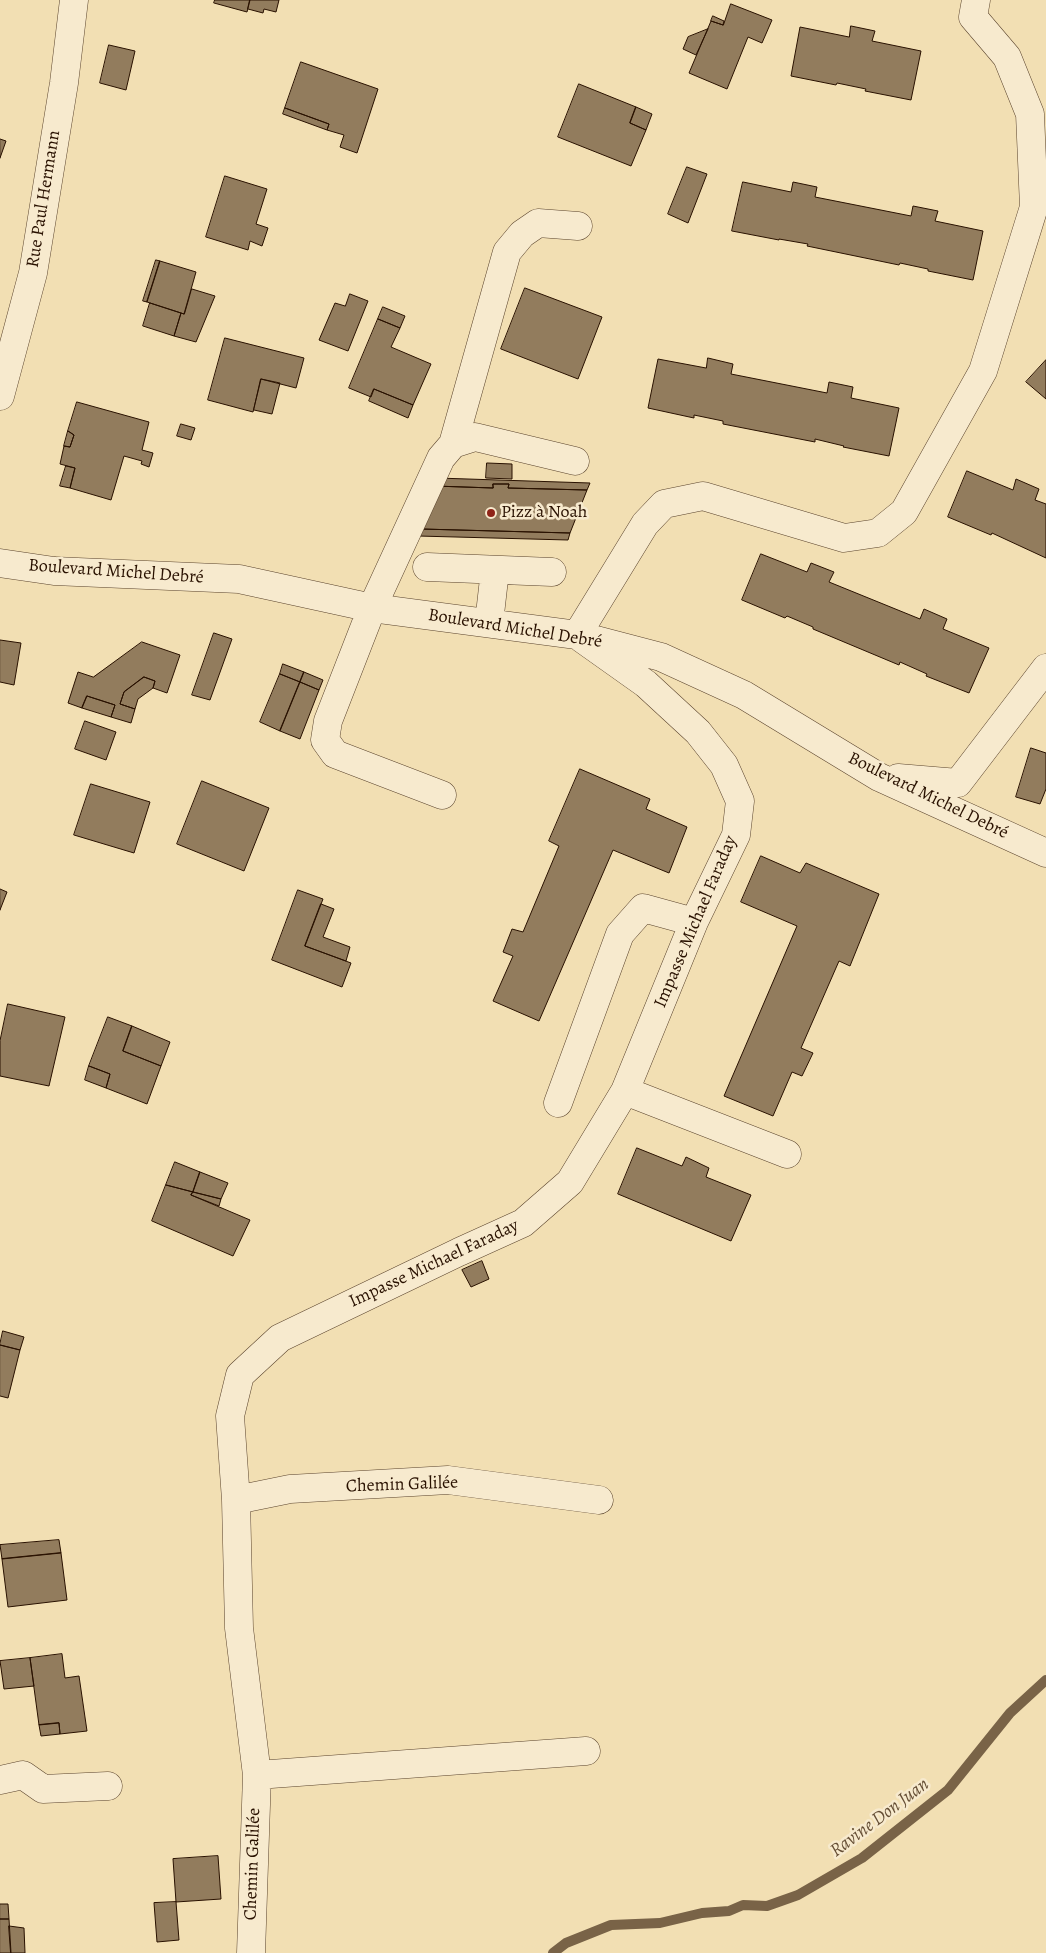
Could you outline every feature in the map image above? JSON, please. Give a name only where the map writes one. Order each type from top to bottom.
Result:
[{"type":"street","name":"Rue Paul Hermann","points":[[0,396],[33,272],[64,83],[74,0]]},
{"type":"street","points":[[577,635],[645,524],[664,504],[703,496],[844,538],[878,534],[904,512],[983,371],[1034,207],[1030,114],[1007,58],[973,17],[976,0]]},
{"type":"street","points":[[442,795],[335,754],[325,740],[328,722],[372,608],[441,458],[454,444],[507,252],[522,234],[538,224],[578,226]]},
{"type":"street","points":[[454,444],[475,437],[575,461]]},
{"type":"street","name":"Boulevard Michel Debré","points":[[0,563],[54,571],[239,579],[372,608],[577,635],[660,657],[744,695],[879,777],[1046,853]]},
{"type":"street","points":[[427,567],[552,572]]},
{"type":"street","points":[[489,623],[495,570]]},
{"type":"street","name":"Impasse Michael Faraday","points":[[240,1375],[280,1338],[523,1223],[570,1182],[624,1091],[694,922],[736,835],[740,800],[724,765],[698,732],[646,684],[577,635]]},
{"type":"street","points":[[879,777],[958,783],[1046,668]]},
{"type":"street","points":[[558,1103],[620,934],[643,908],[694,922]]},
{"type":"street","points":[[624,1091],[787,1154]]},
{"type":"street","name":"Chemin Galilée","points":[[240,1375],[230,1416],[236,1500],[239,1628],[257,1775],[251,1953]]},
{"type":"street","name":"Chemin Galilée","points":[[236,1500],[290,1489],[448,1480],[598,1500]]},
{"type":"street","points":[[257,1775],[586,1751]]},
{"type":"street","points":[[0,1780],[23,1775],[43,1789],[108,1786]]},
{"type":"building","points":[[215,0],[250,0],[247,12],[214,3]]},
{"type":"building","points":[[250,0],[279,0],[276,12],[264,9],[263,13],[248,9]]},
{"type":"building","points":[[731,4],[772,20],[762,43],[748,37],[727,89],[689,73],[711,21],[723,25]]},
{"type":"building","points":[[713,16],[724,21],[723,25],[711,21]]},
{"type":"building","points":[[851,26],[875,31],[872,41],[921,51],[911,100],[865,91],[866,89],[837,83],[836,85],[791,76],[800,27],[849,37]]},
{"type":"building","points":[[708,29],[696,55],[683,49],[688,37]]},
{"type":"building","points":[[109,45],[135,51],[126,90],[100,83]]},
{"type":"building","points":[[301,62],[378,89],[357,153],[340,147],[344,135],[327,130],[329,124],[285,108]]},
{"type":"building","points":[[579,84],[636,107],[630,123],[646,130],[631,166],[558,137]]},
{"type":"building","points":[[636,107],[652,114],[646,130],[630,123]]},
{"type":"building","points":[[285,108],[329,124],[327,130],[283,114]]},
{"type":"building","points":[[0,139],[6,141],[0,158]]},
{"type":"building","points":[[687,167],[707,174],[688,223],[668,214]]},
{"type":"building","points":[[225,176],[267,189],[256,224],[268,228],[262,246],[250,241],[248,250],[206,237]]},
{"type":"building","points":[[743,182],[791,192],[793,182],[817,187],[815,197],[911,216],[913,206],[938,211],[935,221],[983,231],[973,280],[900,263],[899,265],[807,246],[808,244],[732,231]]},
{"type":"building","points":[[156,260],[160,261],[147,302],[143,301]]},
{"type":"building","points":[[160,261],[196,272],[184,314],[147,302]]},
{"type":"building","points":[[525,288],[602,317],[578,379],[501,349]]},
{"type":"building","points":[[192,289],[215,296],[196,342],[174,336],[181,313],[184,314]]},
{"type":"building","points":[[350,294],[368,301],[348,351],[319,340],[335,303],[345,306]]},
{"type":"building","points":[[150,303],[181,313],[174,336],[143,326]]},
{"type":"building","points":[[383,307],[405,316],[400,328],[378,319]]},
{"type":"building","points":[[378,319],[400,328],[391,347],[431,364],[413,405],[374,389],[371,397],[349,388]]},
{"type":"building","points":[[225,338],[304,358],[296,388],[261,379],[253,412],[208,400]]},
{"type":"building","points":[[708,358],[733,364],[731,374],[827,393],[829,382],[853,387],[851,398],[899,408],[889,456],[843,447],[815,439],[815,442],[723,424],[723,421],[694,415],[694,418],[648,408],[658,359],[706,368]]},
{"type":"building","points":[[1046,360],[1046,399],[1026,382]]},
{"type":"building","points":[[261,379],[280,383],[272,414],[254,410]]},
{"type":"building","points":[[374,389],[413,405],[408,418],[369,401]]},
{"type":"building","points":[[77,402],[149,422],[142,450],[153,453],[149,467],[141,464],[142,461],[124,456],[111,500],[70,488],[75,468],[60,464],[64,446],[70,447],[74,435],[68,431]]},
{"type":"building","points":[[181,424],[195,428],[191,440],[177,436]]},
{"type":"building","points":[[68,431],[74,435],[70,447],[64,446]]},
{"type":"building","points":[[487,463],[512,464],[512,479],[486,478]]},
{"type":"building","points":[[66,466],[75,468],[70,488],[60,486]]},
{"type":"building","points":[[967,471],[1013,490],[1016,479],[1039,489],[1035,500],[1046,504],[1046,558],[992,533],[991,535],[948,517]]},
{"type":"building","points":[[437,478],[590,483],[587,490],[508,488],[509,484],[493,484],[493,488],[434,486]]},
{"type":"building","points":[[493,484],[509,484],[508,488],[587,490],[570,533],[421,529],[434,486],[493,488]]},
{"type":"building","points":[[421,529],[570,533],[568,540],[418,536]]},
{"type":"building","points":[[761,554],[807,572],[811,563],[834,572],[829,582],[920,619],[924,609],[947,619],[943,629],[989,648],[969,693],[926,676],[927,674],[900,662],[899,665],[787,616],[785,618],[742,600]]},
{"type":"building","points":[[214,633],[232,639],[210,700],[192,695]]},
{"type":"building","points":[[0,640],[21,643],[14,685],[0,682]]},
{"type":"building","points":[[142,642],[180,655],[167,693],[153,688],[155,681],[144,677],[124,692],[120,704],[135,709],[131,723],[111,717],[115,705],[87,696],[82,708],[68,703],[78,672],[93,677]]},
{"type":"building","points":[[283,664],[304,672],[300,682],[280,674]]},
{"type":"building","points":[[304,672],[323,680],[319,690],[300,682]]},
{"type":"building","points":[[280,674],[300,682],[280,731],[260,722]]},
{"type":"building","points":[[144,677],[155,681],[153,688],[138,699],[135,709],[120,704],[124,692]]},
{"type":"building","points":[[300,682],[319,690],[300,739],[280,731]]},
{"type":"building","points":[[87,696],[115,705],[111,717],[82,708]]},
{"type":"building","points":[[85,721],[116,732],[106,760],[75,749]]},
{"type":"building","points":[[1031,748],[1046,753],[1046,789],[1040,804],[1016,797]]},
{"type":"building","points":[[580,769],[650,799],[646,809],[687,827],[669,873],[613,850],[539,1021],[493,1001],[513,956],[503,952],[512,929],[523,932],[559,846],[549,841]]},
{"type":"building","points":[[202,781],[269,808],[244,871],[177,844]]},
{"type":"building","points":[[91,784],[150,802],[134,853],[74,835]]},
{"type":"building","points":[[761,856],[800,873],[806,863],[879,894],[850,966],[839,961],[801,1048],[813,1053],[802,1076],[792,1072],[773,1116],[724,1096],[797,926],[741,902]]},
{"type":"building","points":[[0,889],[7,892],[0,910]]},
{"type":"building","points":[[298,890],[323,899],[305,946],[351,963],[342,987],[272,960]]},
{"type":"building","points":[[321,904],[334,909],[323,937],[350,947],[346,961],[305,946]]},
{"type":"building","points":[[8,1004],[65,1017],[49,1086],[0,1076],[0,1041]]},
{"type":"building","points":[[108,1017],[132,1026],[123,1051],[161,1066],[147,1104],[106,1088],[110,1074],[89,1066]]},
{"type":"building","points":[[132,1026],[170,1042],[161,1066],[123,1051]]},
{"type":"building","points":[[89,1066],[110,1074],[106,1088],[85,1080]]},
{"type":"building","points":[[637,1148],[682,1166],[686,1157],[709,1168],[706,1177],[751,1195],[731,1241],[618,1194]]},
{"type":"building","points":[[175,1162],[200,1172],[193,1192],[166,1185]]},
{"type":"building","points":[[200,1172],[228,1183],[221,1199],[193,1192]]},
{"type":"building","points":[[166,1185],[193,1192],[191,1195],[250,1220],[233,1256],[152,1221]]},
{"type":"building","points":[[193,1192],[221,1199],[219,1206],[191,1195]]},
{"type":"building","points":[[482,1261],[489,1279],[471,1287],[462,1270]]},
{"type":"building","points":[[3,1331],[24,1337],[20,1350],[0,1345]]},
{"type":"building","points":[[0,1345],[20,1350],[8,1398],[0,1396]]},
{"type":"building","points":[[59,1540],[61,1553],[2,1559],[0,1545]]},
{"type":"building","points":[[61,1553],[67,1600],[8,1607],[2,1559]]},
{"type":"building","points":[[62,1654],[65,1678],[79,1676],[87,1731],[60,1734],[59,1723],[39,1725],[30,1658]]},
{"type":"building","points":[[30,1658],[34,1686],[4,1689],[0,1661]]},
{"type":"building","points":[[59,1723],[60,1734],[41,1736],[39,1725]]},
{"type":"building","points":[[218,1856],[221,1899],[176,1902],[173,1859]]},
{"type":"building","points":[[176,1902],[179,1940],[157,1942],[154,1903]]},
{"type":"building","points":[[0,1904],[8,1904],[9,1919],[0,1919]]},
{"type":"building","points":[[0,1919],[9,1919],[11,1953],[0,1953]]},
{"type":"building","points":[[9,1926],[24,1928],[25,1953],[11,1953]]},
{"type":"waterway","name":"Ravine Don Juan","points":[[553,1953],[566,1943],[611,1925],[660,1923],[702,1913],[729,1911],[743,1905],[767,1906],[798,1895],[862,1858],[948,1790],[1010,1713],[1046,1680]]},
{"type":"place","name":"Pizz à Noah","points":[[491,513]]}]
